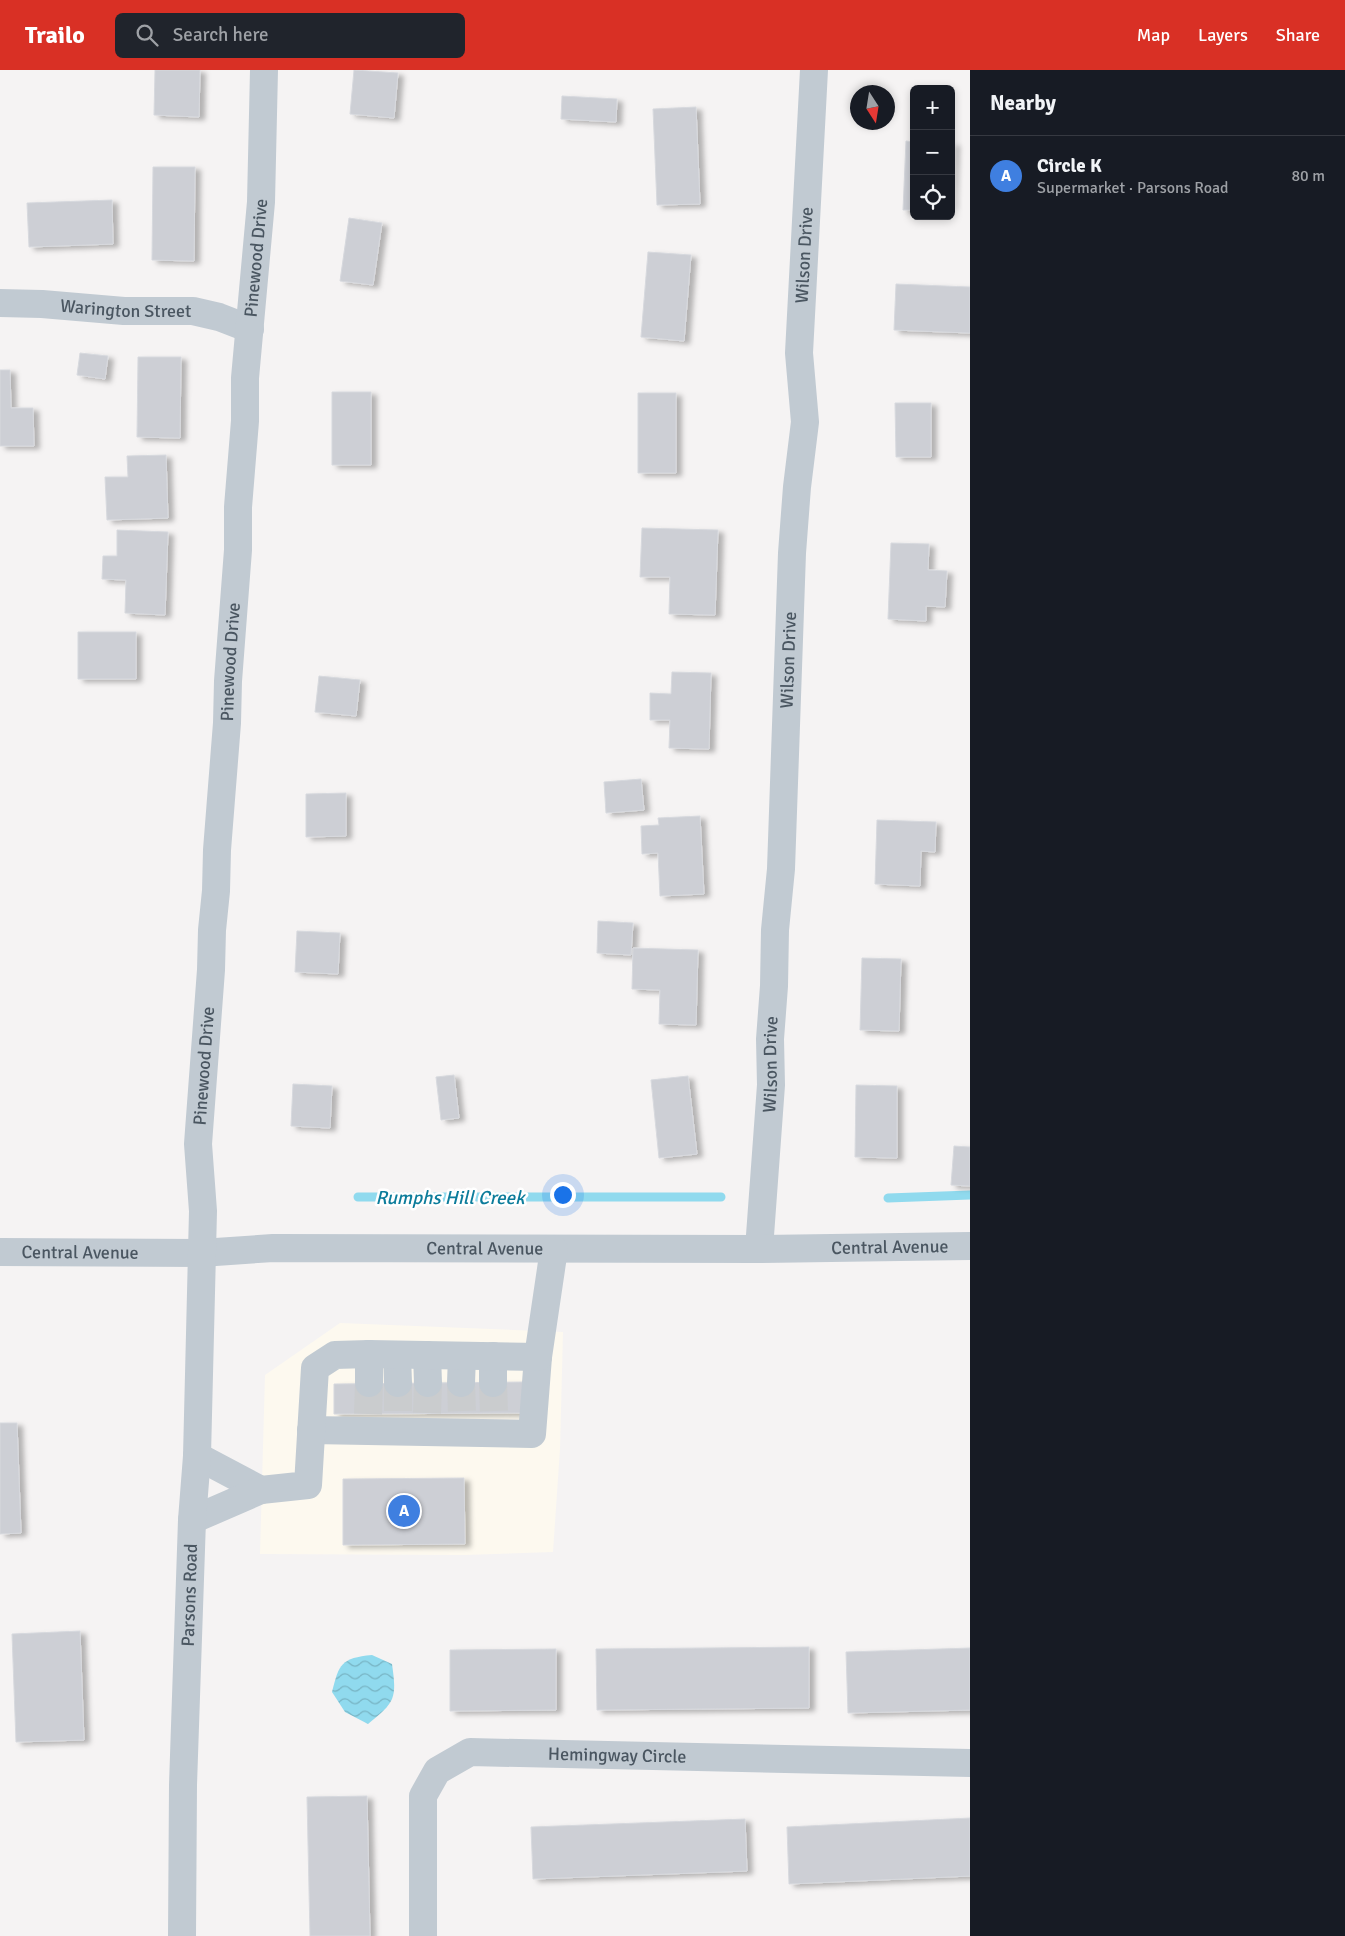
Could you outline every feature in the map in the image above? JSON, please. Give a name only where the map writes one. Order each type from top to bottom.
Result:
[{"type":"street","name":"Pinewood Drive","points":[[202,1253],[203,1211],[198,1144],[211,970],[217,850],[228,723],[228,681],[245,421],[245,378],[261,202],[264,70]]},
{"type":"street","name":"Wilson Drive","points":[[759,1249],[770,1085],[770,1038],[774,986],[775,930],[781,869],[792,553],[797,487],[805,422],[799,353],[814,70]]},
{"type":"street","name":"Warington Street","points":[[0,303],[42,304],[124,311],[193,311],[219,317],[250,328]]},
{"type":"street","name":"Central Avenue","points":[[0,1252],[202,1253],[274,1248],[554,1250],[970,1246]]},
{"type":"street","points":[[311,1430],[368,1422],[493,1423],[532,1434],[538,1357],[554,1250]]},
{"type":"street","name":"Parsons Road","points":[[182,1936],[183,1785],[192,1520],[197,1456],[202,1253]]},
{"type":"street","points":[[368,1354],[369,1383]]},
{"type":"street","points":[[192,1520],[260,1490],[308,1485],[315,1368],[335,1355],[462,1356],[493,1370],[538,1357]]},
{"type":"street","points":[[397,1355],[398,1383]]},
{"type":"street","points":[[427,1355],[428,1383]]},
{"type":"street","points":[[461,1382],[462,1356]]},
{"type":"street","points":[[197,1456],[260,1490]]},
{"type":"street","name":"Hemingway Circle","points":[[423,1936],[423,1796],[437,1771],[470,1752],[970,1763]]},
{"type":"shaded area","points":[[340,1323],[563,1332],[560,1449],[553,1552],[465,1555],[260,1554],[265,1375]]},
{"type":"water","points":[[372,1655],[392,1664],[394,1693],[389,1705],[368,1724],[345,1712],[332,1692],[337,1675],[343,1664],[354,1658]]},
{"type":"building","points":[[155,70],[200,70],[199,117],[154,115]]},
{"type":"building","points":[[354,70],[398,73],[394,118],[350,114]]},
{"type":"building","points":[[562,96],[617,99],[616,122],[561,119]]},
{"type":"building","points":[[696,107],[700,204],[657,205],[653,109]]},
{"type":"building","points":[[906,141],[910,142],[910,210],[903,210]]},
{"type":"building","points":[[153,167],[195,167],[194,261],[152,260]]},
{"type":"building","points":[[112,200],[113,244],[29,247],[27,203]]},
{"type":"building","points":[[349,218],[382,223],[373,285],[340,281]]},
{"type":"building","points":[[648,252],[691,255],[684,341],[641,337]]},
{"type":"building","points":[[896,284],[970,287],[970,333],[894,330]]},
{"type":"building","points":[[80,353],[108,356],[105,379],[77,375]]},
{"type":"building","points":[[138,357],[181,357],[180,438],[137,437]]},
{"type":"building","points":[[0,370],[10,370],[11,408],[33,408],[34,446],[0,446]]},
{"type":"building","points":[[332,392],[371,392],[371,465],[332,465]]},
{"type":"building","points":[[638,393],[676,393],[676,473],[638,473]]},
{"type":"building","points":[[895,403],[931,403],[931,457],[896,457]]},
{"type":"building","points":[[166,455],[168,518],[107,520],[105,477],[128,477],[127,456]]},
{"type":"building","points":[[642,528],[718,530],[715,615],[669,614],[670,577],[640,577]]},
{"type":"building","points":[[117,530],[168,532],[165,615],[125,613],[126,580],[102,579],[103,556],[117,556]]},
{"type":"building","points":[[891,543],[929,544],[928,570],[947,571],[945,607],[926,606],[926,621],[888,619]]},
{"type":"building","points":[[78,632],[136,632],[136,679],[78,679]]},
{"type":"building","points":[[672,672],[711,673],[709,749],[669,748],[670,720],[650,720],[650,693],[671,694]]},
{"type":"building","points":[[319,676],[360,680],[356,716],[315,712]]},
{"type":"building","points":[[641,779],[644,810],[606,813],[604,782]]},
{"type":"building","points":[[346,793],[346,836],[306,837],[306,794]]},
{"type":"building","points":[[700,816],[704,894],[660,896],[658,853],[642,854],[641,826],[659,825],[658,818]]},
{"type":"building","points":[[877,820],[936,822],[935,852],[921,851],[920,886],[875,884]]},
{"type":"building","points":[[598,921],[633,923],[631,955],[597,953]]},
{"type":"building","points":[[297,931],[340,933],[338,974],[295,972]]},
{"type":"building","points":[[633,948],[698,950],[696,1025],[659,1024],[660,990],[632,989]]},
{"type":"building","points":[[862,958],[901,959],[899,1031],[860,1030]]},
{"type":"building","points":[[454,1075],[459,1118],[441,1120],[436,1077]]},
{"type":"building","points":[[688,1076],[697,1154],[659,1158],[651,1080]]},
{"type":"building","points":[[293,1084],[332,1086],[330,1128],[291,1126]]},
{"type":"building","points":[[856,1085],[897,1086],[897,1158],[855,1157]]},
{"type":"building","points":[[954,1146],[970,1147],[970,1186],[951,1185]]},
{"type":"building","points":[[523,1382],[523,1413],[334,1414],[334,1384]]},
{"type":"building","points":[[0,1423],[17,1423],[21,1533],[0,1534]]},
{"type":"building","points":[[464,1478],[465,1544],[343,1545],[343,1479]]},
{"type":"building","points":[[80,1631],[84,1740],[16,1742],[12,1634]]},
{"type":"building","points":[[809,1647],[809,1708],[597,1710],[596,1649]]},
{"type":"building","points":[[970,1648],[970,1710],[848,1713],[846,1652]]},
{"type":"building","points":[[556,1649],[556,1710],[450,1711],[450,1650]]},
{"type":"building","points":[[367,1796],[370,1936],[310,1936],[307,1797]]},
{"type":"building","points":[[970,1818],[970,1876],[789,1884],[787,1827]]},
{"type":"building","points":[[745,1819],[747,1871],[533,1879],[531,1827]]},
{"type":"waterway","name":"Rumphs Hill Creek","points":[[888,1198],[970,1195]]},
{"type":"waterway","name":"Rumphs Hill Creek","points":[[358,1197],[721,1197]]},
{"type":"tunnel","points":[[368,1414],[369,1383]]},
{"type":"tunnel","points":[[398,1383],[398,1413]]},
{"type":"tunnel","points":[[427,1413],[428,1383]]},
{"type":"tunnel","points":[[461,1383],[462,1413]]},
{"type":"tunnel","points":[[493,1383],[494,1413]]},
{"type":"place","name":"Circle K","points":[[404,1511]]}]
